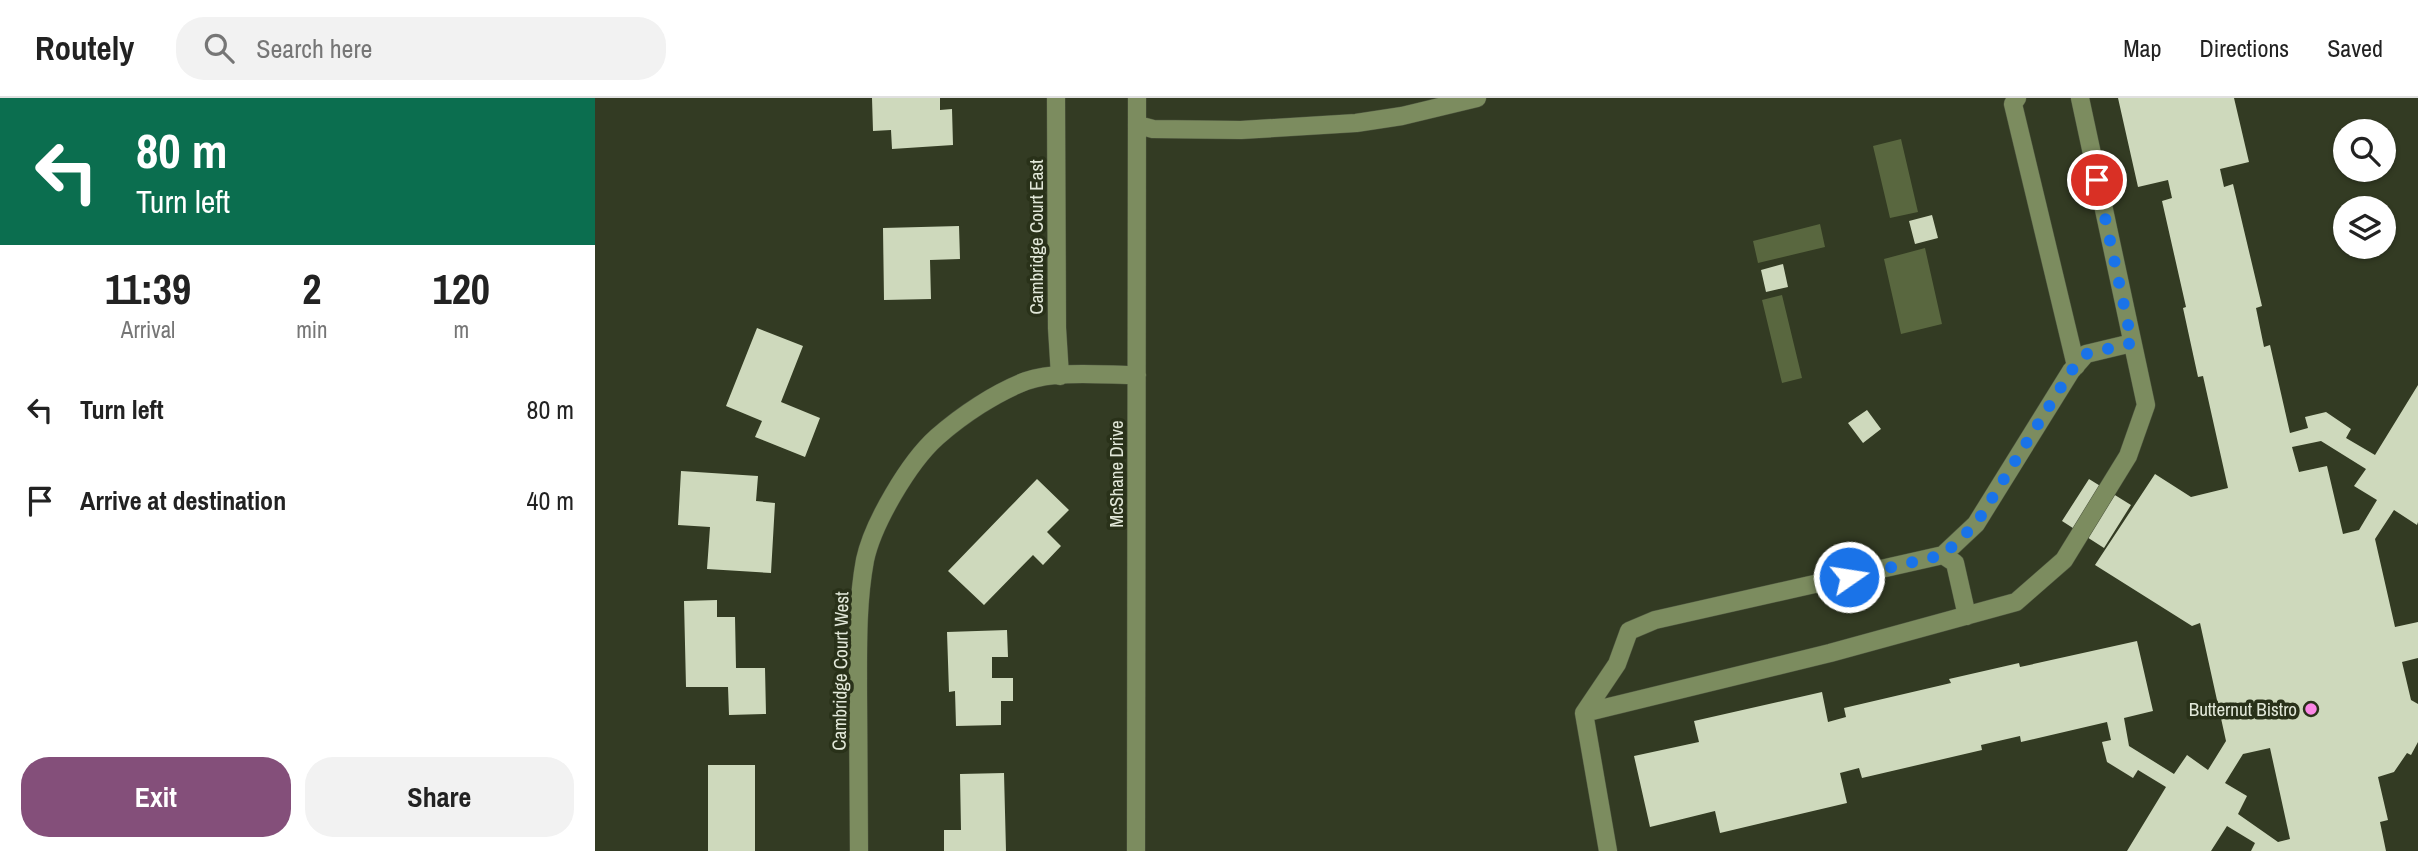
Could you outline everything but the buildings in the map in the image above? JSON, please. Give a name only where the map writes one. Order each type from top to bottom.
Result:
[{"type":"street","name":"Cambridge Court East","points":[[1056,98],[1057,328],[1060,376]]},
{"type":"street","name":"McShane Drive","points":[[1136,851],[1137,98]]},
{"type":"street","points":[[1137,125],[1153,129],[1241,130],[1356,123],[1402,116],[1477,98]]},
{"type":"street","points":[[2017,98],[2013,104],[2076,366]]},
{"type":"street","points":[[1584,713],[1830,653],[2016,602],[2064,560],[2128,456],[2145,405],[2080,98]]},
{"type":"street","points":[[1608,851],[1584,713],[1617,664],[1629,632],[1655,620],[1943,555],[1976,524],[2086,354],[2132,343]]},
{"type":"street","name":"Cambridge Court West","points":[[859,851],[858,619],[866,558],[882,513],[907,473],[935,439],[1003,392],[1028,380],[1060,376],[1137,375]]},
{"type":"street","points":[[1943,555],[1955,563],[1966,616]]},
{"type":"green space","points":[[1901,139],[1918,212],[1890,218],[1873,146]]},
{"type":"green space","points":[[1820,224],[1825,247],[1758,263],[1753,241]]},
{"type":"green space","points":[[1925,248],[1942,324],[1901,334],[1884,259]]},
{"type":"green space","points":[[1782,295],[1802,378],[1782,383],[1762,300]]},
{"type":"place","name":"Butternut Bistro","points":[[2311,709]]},
{"type":"route","points":[[1849,577],[1943,555],[1976,524],[2071,371],[2086,354],[2132,343],[2097,180]]}]
